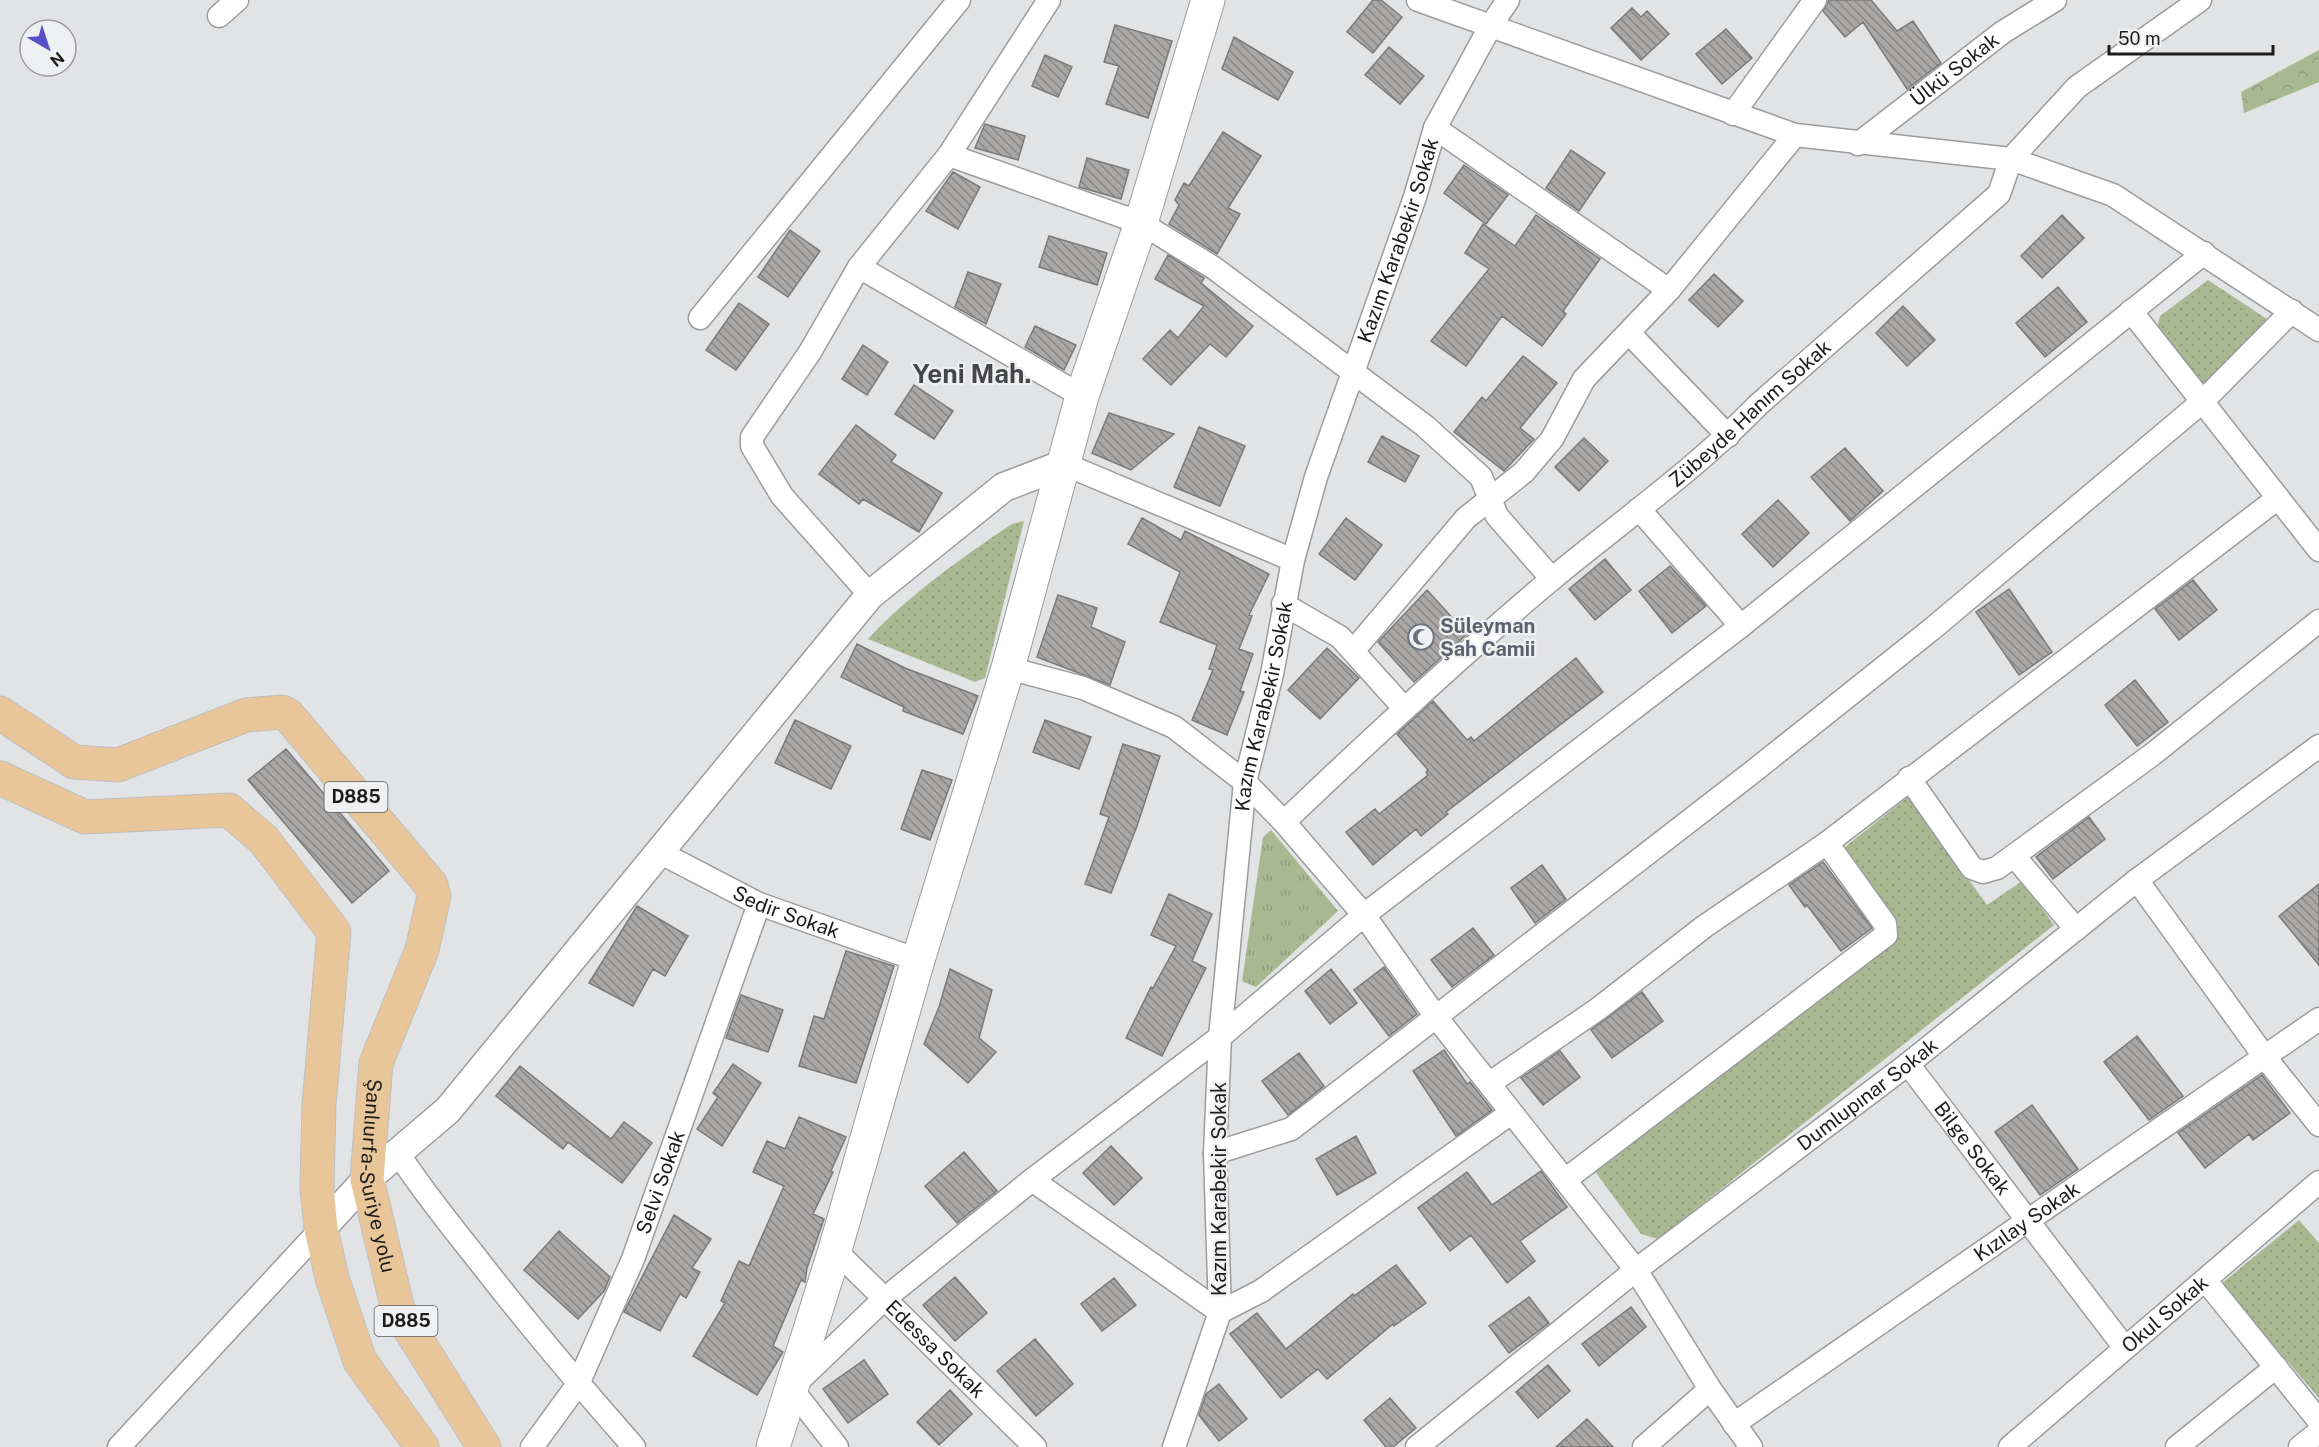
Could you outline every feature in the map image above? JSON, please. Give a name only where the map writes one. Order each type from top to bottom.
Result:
[{"type":"main road","points":[[773,1447],[835,1250],[918,960],[1008,668],[1082,396],[1141,224],[1208,0]]},
{"type":"main road","name":"Şanlıurfa-Suriye yolu","points":[[0,712],[74,762],[118,765],[246,715],[282,712],[288,714],[431,885],[434,897],[422,950],[376,1063],[367,1179],[398,1310],[484,1447]]},
{"type":"main road","name":"D885","points":[[0,778],[86,817],[229,810],[264,840],[334,932],[319,1105],[316,1187],[321,1229],[333,1278],[360,1361],[422,1447]]},
{"type":"street","points":[[219,16],[237,0]]},
{"type":"street","points":[[700,318],[959,0]]},
{"type":"street","points":[[870,595],[782,496],[752,446],[752,437],[810,352],[859,267],[949,155],[1049,0]]},
{"type":"street","points":[[1418,0],[1795,135],[1858,144],[2011,159],[2113,195],[2319,330]]},
{"type":"street","name":"Kazım Karabekir Sokak","points":[[1174,1447],[1220,1312],[1215,1154],[1220,1037],[1245,782],[1272,674],[1283,604],[1293,560],[1316,477],[1415,197],[1435,128],[1490,27],[1508,0]]},
{"type":"street","points":[[1733,114],[1815,0]]},
{"type":"street","name":"Ülkü Sokak","points":[[1858,144],[2003,32],[2055,0]]},
{"type":"street","name":"Zübeyde Hanım Sokak","points":[[1284,822],[1404,708],[1552,579],[1728,436],[1758,405],[1999,195],[2011,159],[2077,87],[2200,0]]},
{"type":"street","points":[[1435,128],[1669,290]]},
{"type":"street","points":[[1354,650],[1466,518],[1531,464],[1552,439],[1584,379],[1669,290],[1795,135]]},
{"type":"street","points":[[949,155],[1141,224],[1214,268],[1425,426],[1481,477],[1497,516],[1552,579]]},
{"type":"street","points":[[837,1447],[791,1388],[883,1300],[1032,1180],[1220,1037],[1364,915],[1741,626],[2204,253]]},
{"type":"street","points":[[859,267],[1082,396]]},
{"type":"street","points":[[2132,311],[2319,550]]},
{"type":"street","points":[[1215,1154],[1291,1129],[1932,629],[2202,402],[2292,311]]},
{"type":"street","points":[[1629,333],[1728,436]]},
{"type":"street","points":[[119,1447],[367,1179],[448,1110],[870,595],[1004,487],[1065,464],[1293,560]]},
{"type":"street","points":[[1490,1083],[1598,1009],[1705,926],[1827,843],[1909,778],[2278,498]]},
{"type":"street","points":[[1639,509],[1741,626]]},
{"type":"street","points":[[1283,604],[1340,637],[1404,708]]},
{"type":"street","points":[[1909,778],[1972,868],[1983,872],[1990,870],[2014,856],[2153,754],[2319,621]]},
{"type":"street","points":[[1008,668],[1083,688],[1174,727],[1245,782],[1284,822],[1364,915],[1436,1017],[1636,1270],[1710,1389],[1751,1447]]},
{"type":"street","name":"Dumlupınar Sokak","points":[[1417,1447],[1636,1270],[1908,1064],[2137,880],[2319,746]]},
{"type":"street","points":[[1564,1180],[1886,934],[1885,924],[1827,843]]},
{"type":"street","name":"Sedir Sokak","points":[[659,852],[759,904],[918,960]]},
{"type":"street","points":[[2014,856],[2076,929]]},
{"type":"street","points":[[2137,880],[2264,1056],[2319,1125]]},
{"type":"street","name":"Selvi Sokak","points":[[532,1447],[578,1384],[633,1259],[759,904]]},
{"type":"street","name":"Kızılay Sokak","points":[[1734,1424],[2319,1019]]},
{"type":"street","name":"Bilge Sokak","points":[[1908,1064],[2125,1348]]},
{"type":"street","points":[[1032,1180],[1220,1312],[1261,1291],[1511,1113]]},
{"type":"street","points":[[398,1153],[418,1184],[578,1384],[634,1447]]},
{"type":"street","name":"Okul Sokak","points":[[2010,1447],[2206,1281],[2314,1196]]},
{"type":"street","name":"Edessa Sokak","points":[[835,1250],[883,1300],[1035,1447]]},
{"type":"street","points":[[2206,1281],[2319,1421]]},
{"type":"street","points":[[2177,1447],[2276,1367]]},
{"type":"street","points":[[1644,1447],[1710,1389]]},
{"type":"street","points":[[2300,1447],[2319,1432]]},
{"type":"green space","points":[[2319,50],[2319,82],[2244,113],[2241,92]]},
{"type":"green space","points":[[2208,280],[2270,321],[2203,386],[2157,327],[2160,316]]},
{"type":"green space","points":[[1024,521],[985,678],[975,682],[868,639],[884,622],[937,577],[1012,524]]},
{"type":"green space","points":[[1909,796],[1987,905],[2022,881],[2054,925],[1658,1239],[1641,1234],[1594,1170],[1896,940],[1898,925],[1845,847]]},
{"type":"green space","points":[[1271,830],[1338,911],[1256,987],[1242,981],[1263,837]]},
{"type":"green space","points":[[2299,1220],[2319,1243],[2319,1398],[2221,1284]]},
{"type":"building","points":[[1373,0],[1381,0],[1402,17],[1373,53],[1347,32]]},
{"type":"building","points":[[1829,0],[1871,0],[1897,31],[1913,21],[1941,63],[1907,89],[1863,22],[1845,37],[1823,11]]},
{"type":"building","points":[[1632,8],[1641,17],[1647,11],[1669,34],[1641,60],[1611,28]]},
{"type":"building","points":[[1115,25],[1172,41],[1148,118],[1106,104],[1119,66],[1104,62]]},
{"type":"building","points":[[1726,29],[1752,58],[1722,84],[1696,54]]},
{"type":"building","points":[[1234,37],[1293,72],[1278,100],[1222,69]]},
{"type":"building","points":[[1389,47],[1424,76],[1400,104],[1365,75]]},
{"type":"building","points":[[1045,55],[1072,67],[1058,97],[1032,86]]},
{"type":"building","points":[[985,124],[1025,136],[1018,160],[975,148]]},
{"type":"building","points":[[1223,132],[1261,156],[1228,208],[1240,214],[1217,254],[1169,224],[1179,205],[1175,200],[1184,183],[1189,186]]},
{"type":"building","points":[[1571,150],[1605,173],[1579,211],[1546,188]]},
{"type":"building","points":[[1087,158],[1129,170],[1121,199],[1079,187]]},
{"type":"building","points":[[1464,165],[1508,195],[1486,224],[1444,193]]},
{"type":"building","points":[[953,172],[980,187],[958,229],[926,211]]},
{"type":"building","points":[[1536,215],[1600,259],[1563,311],[1566,314],[1542,346],[1502,316],[1466,366],[1431,341],[1489,269],[1465,253],[1483,224],[1515,246]]},
{"type":"building","points":[[2062,215],[2084,238],[2042,278],[2021,256]]},
{"type":"building","points":[[790,230],[820,251],[788,297],[758,277]]},
{"type":"building","points":[[1049,236],[1107,253],[1097,285],[1039,267]]},
{"type":"building","points":[[1168,255],[1204,278],[1201,283],[1253,326],[1226,357],[1210,344],[1171,385],[1143,359],[1170,330],[1178,338],[1204,306],[1155,279]]},
{"type":"building","points":[[968,272],[1001,284],[986,324],[955,307]]},
{"type":"building","points":[[1714,274],[1743,301],[1718,327],[1689,300]]},
{"type":"building","points":[[2058,287],[2087,322],[2045,357],[2016,323]]},
{"type":"building","points":[[739,303],[769,324],[736,370],[706,350]]},
{"type":"building","points":[[1903,306],[1935,340],[1907,366],[1876,333]]},
{"type":"building","points":[[1035,326],[1076,345],[1064,370],[1025,347]]},
{"type":"building","points":[[863,345],[888,362],[867,395],[842,379]]},
{"type":"building","points":[[1523,356],[1557,383],[1520,428],[1534,439],[1504,471],[1454,432],[1482,397],[1486,401]]},
{"type":"building","points":[[914,385],[953,411],[934,439],[895,414]]},
{"type":"building","points":[[1109,413],[1174,434],[1131,470],[1092,453]]},
{"type":"building","points":[[856,425],[896,455],[891,462],[942,493],[919,532],[863,499],[859,504],[819,474]]},
{"type":"building","points":[[1199,427],[1245,446],[1220,506],[1174,487]]},
{"type":"building","points":[[1382,436],[1419,456],[1405,482],[1368,462]]},
{"type":"building","points":[[1584,438],[1608,461],[1579,491],[1555,467]]},
{"type":"building","points":[[1845,448],[1883,491],[1850,521],[1811,477]]},
{"type":"building","points":[[1778,500],[1809,533],[1773,567],[1742,534]]},
{"type":"building","points":[[1142,518],[1181,540],[1185,531],[1269,574],[1249,615],[1252,616],[1239,649],[1253,654],[1240,691],[1244,692],[1227,735],[1192,720],[1213,670],[1209,669],[1217,645],[1160,622],[1180,572],[1128,544]]},
{"type":"building","points":[[1346,518],[1382,545],[1355,580],[1319,554]]},
{"type":"building","points":[[1605,559],[1631,590],[1595,620],[1569,589]]},
{"type":"building","points":[[1670,566],[1706,606],[1672,633],[1639,591]]},
{"type":"building","points":[[2193,580],[2217,610],[2179,640],[2155,609]]},
{"type":"building","points":[[2009,589],[2052,652],[2019,675],[1976,612]]},
{"type":"building","name":"Süleyman Şah Camii","points":[[1427,590],[1467,634],[1414,682],[1378,642]]},
{"type":"building","points":[[1058,595],[1097,608],[1091,627],[1125,642],[1110,685],[1037,657]]},
{"type":"building","points":[[857,644],[905,668],[978,696],[963,734],[903,711],[904,707],[841,677]]},
{"type":"building","points":[[1327,648],[1359,678],[1320,719],[1288,690]]},
{"type":"building","points":[[1576,658],[1603,692],[1446,812],[1448,814],[1421,836],[1416,829],[1373,865],[1346,832],[1375,809],[1379,814],[1428,775],[1426,772],[1428,770],[1397,734],[1433,701],[1467,740],[1471,737],[1474,741]]},
{"type":"building","points":[[2135,680],[2168,722],[2137,746],[2105,705]]},
{"type":"building","points":[[795,720],[851,746],[831,789],[775,763]]},
{"type":"building","points":[[1045,720],[1091,737],[1079,769],[1033,752]]},
{"type":"building","points":[[1123,744],[1160,756],[1137,826],[1111,893],[1085,884],[1109,817],[1100,814]]},
{"type":"building","points":[[286,749],[389,871],[352,903],[248,780]]},
{"type":"building","points":[[922,770],[952,780],[930,840],[901,829]]},
{"type":"building","points":[[2089,817],[2105,839],[2053,879],[2036,857]]},
{"type":"building","points":[[1823,862],[1872,928],[1841,951],[1789,885]]},
{"type":"building","points":[[1542,865],[1566,899],[1535,923],[1511,888]]},
{"type":"building","points":[[2319,884],[2319,965],[2279,916]]},
{"type":"building","points":[[1169,894],[1212,914],[1192,961],[1206,968],[1162,1056],[1126,1038],[1151,987],[1153,988],[1176,946],[1151,935]]},
{"type":"building","points":[[637,906],[688,936],[665,976],[653,969],[633,1006],[589,983]]},
{"type":"building","points":[[1473,928],[1494,955],[1452,987],[1431,960]]},
{"type":"building","points":[[846,951],[894,966],[856,1083],[799,1066],[814,1016],[824,1019]]},
{"type":"building","points":[[1384,967],[1417,1014],[1389,1036],[1354,990]]},
{"type":"building","points":[[950,969],[992,990],[979,1038],[996,1052],[968,1083],[924,1044],[939,1007]]},
{"type":"building","points":[[1331,969],[1357,1003],[1330,1024],[1305,991]]},
{"type":"building","points":[[1642,992],[1663,1021],[1612,1058],[1591,1030]]},
{"type":"building","points":[[741,995],[783,1010],[768,1052],[726,1038]]},
{"type":"building","points":[[2137,1036],[2183,1096],[2149,1120],[2104,1062]]},
{"type":"building","points":[[1444,1050],[1467,1084],[1470,1082],[1492,1110],[1456,1136],[1413,1071]]},
{"type":"building","points":[[1560,1051],[1580,1077],[1543,1105],[1521,1078]]},
{"type":"building","points":[[1299,1053],[1324,1086],[1288,1115],[1262,1081]]},
{"type":"building","points":[[733,1064],[761,1083],[722,1146],[697,1129],[718,1097],[713,1093]]},
{"type":"building","points":[[520,1066],[611,1139],[624,1122],[652,1143],[622,1183],[568,1142],[563,1149],[496,1096]]},
{"type":"building","points":[[2262,1075],[2290,1113],[2253,1140],[2249,1134],[2205,1168],[2178,1133]]},
{"type":"building","points":[[2032,1105],[2078,1169],[2040,1195],[1995,1132]]},
{"type":"building","points":[[799,1117],[846,1137],[831,1171],[833,1172],[813,1214],[824,1219],[807,1268],[805,1282],[801,1280],[773,1346],[783,1352],[757,1395],[693,1356],[725,1303],[721,1301],[739,1261],[749,1266],[784,1186],[753,1172],[767,1141],[785,1149]]},
{"type":"building","points":[[1356,1136],[1376,1173],[1337,1195],[1316,1159]]},
{"type":"building","points":[[1111,1146],[1142,1178],[1114,1205],[1083,1173]]},
{"type":"building","points":[[964,1152],[997,1191],[957,1223],[925,1186]]},
{"type":"building","points":[[1541,1171],[1567,1207],[1520,1241],[1535,1261],[1507,1283],[1471,1235],[1450,1251],[1418,1208],[1467,1172],[1492,1205]]},
{"type":"building","points":[[674,1215],[711,1239],[692,1268],[700,1272],[686,1298],[680,1294],[660,1331],[624,1312]]},
{"type":"building","points":[[559,1231],[610,1277],[604,1291],[578,1319],[524,1270]]},
{"type":"building","points":[[1396,1265],[1426,1303],[1394,1326],[1393,1324],[1327,1379],[1318,1369],[1281,1398],[1230,1334],[1257,1313],[1286,1349],[1353,1294],[1354,1296]]},
{"type":"building","points":[[955,1277],[987,1313],[955,1341],[923,1305]]},
{"type":"building","points":[[1114,1278],[1136,1305],[1102,1331],[1081,1304]]},
{"type":"building","points":[[1529,1297],[1549,1323],[1509,1353],[1489,1326]]},
{"type":"building","points":[[1631,1307],[1646,1327],[1599,1366],[1582,1344]]},
{"type":"building","points":[[1035,1339],[1073,1384],[1036,1416],[997,1371]]},
{"type":"building","points":[[864,1360],[888,1394],[848,1423],[823,1389]]},
{"type":"building","points":[[1548,1365],[1570,1391],[1538,1418],[1516,1392]]},
{"type":"building","points":[[1219,1384],[1247,1419],[1219,1441],[1199,1415],[1206,1394]]},
{"type":"building","points":[[950,1390],[972,1414],[939,1445],[917,1422]]},
{"type":"building","points":[[1390,1398],[1416,1428],[1393,1447],[1386,1447],[1364,1420]]},
{"type":"building","points":[[1587,1419],[1613,1447],[1556,1447]]},
{"type":"place","name":"Süleyman Şah Camii","points":[[1421,637]]},
{"type":"district","name":"Yeni Mah.","points":[[972,374]]}]
